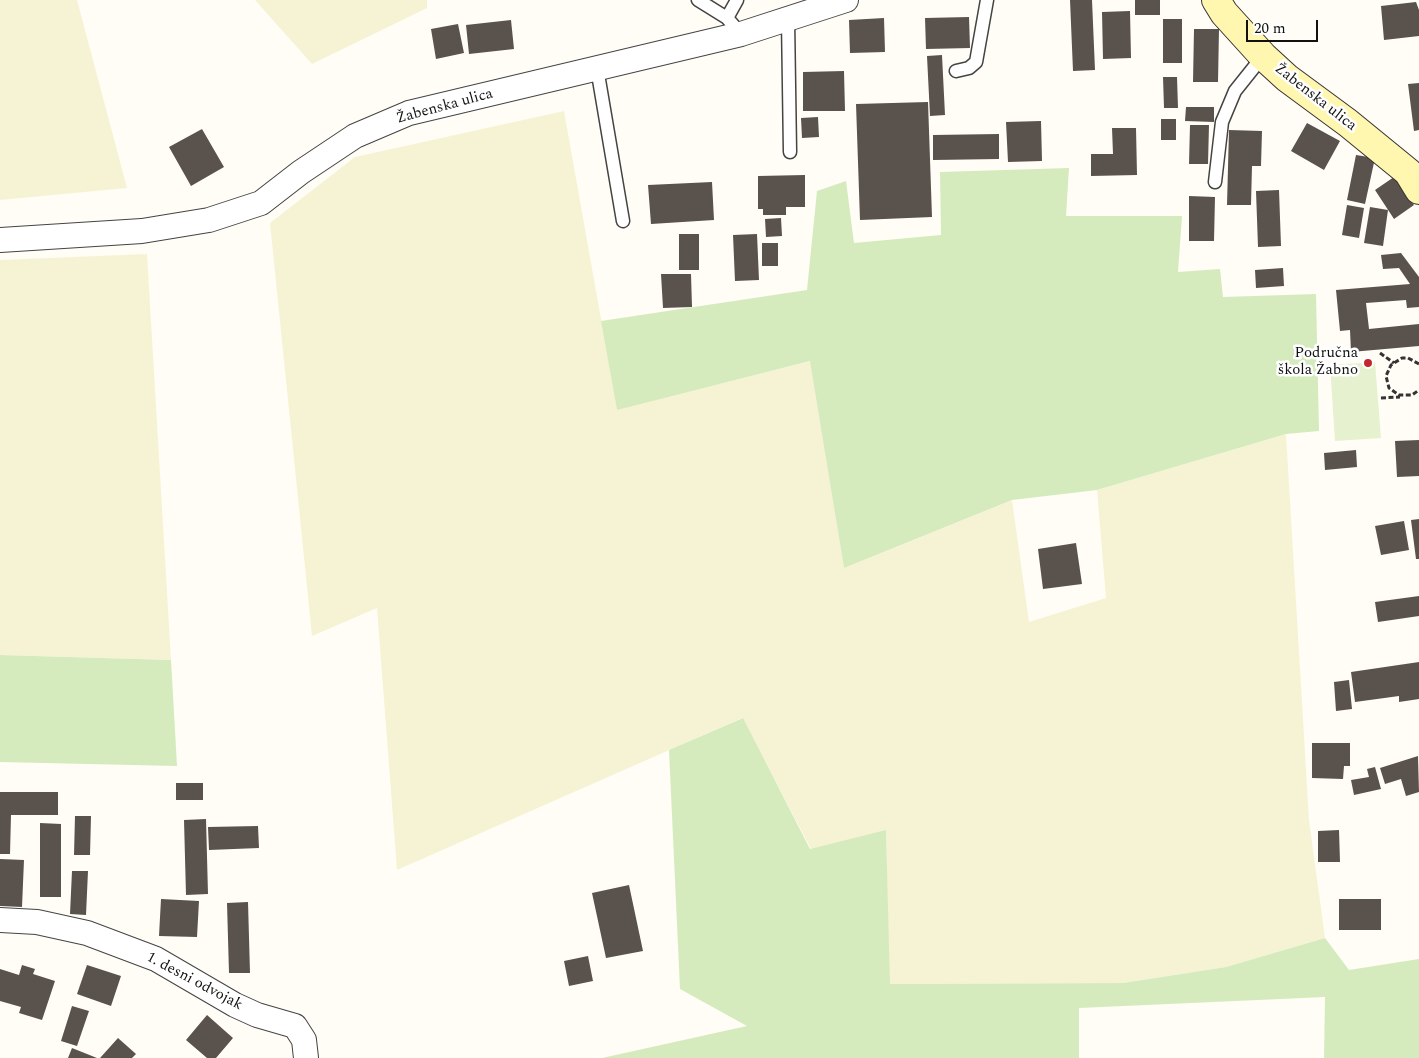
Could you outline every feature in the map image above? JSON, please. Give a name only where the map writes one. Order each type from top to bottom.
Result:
[{"type":"street","name":"Žabenska ulica","points":[[0,240],[142,231],[209,220],[261,203],[301,172],[355,136],[409,113],[597,68],[734,26],[788,20],[846,0]]},
{"type":"street","name":"Žabenska ulica","points":[[1216,0],[1224,13],[1263,56],[1287,78],[1348,123],[1408,172],[1419,190]]},
{"type":"street","name":"1. desni odvojak","points":[[0,920],[37,922],[87,933],[156,959],[235,1005],[258,1015],[295,1026],[304,1040],[306,1058]]},
{"type":"lane","points":[[698,0],[734,26],[737,0]]},
{"type":"lane","points":[[956,71],[969,68],[976,62],[987,0]]},
{"type":"lane","points":[[788,20],[790,152]]},
{"type":"lane","points":[[1214,182],[1222,122],[1235,91],[1263,56]]},
{"type":"lane","points":[[597,68],[623,221]]},
{"type":"path","points":[[1380,353],[1394,363]]},
{"type":"path","points":[[1405,396],[1394,392],[1387,382],[1388,370],[1402,358],[1408,358],[1419,364]]},
{"type":"path","points":[[1380,398],[1405,396],[1419,390]]},
{"type":"shaded area","points":[[0,0],[77,0],[127,188],[0,200]]},
{"type":"shaded area","points":[[255,0],[427,0],[427,8],[312,64]]},
{"type":"shaded area","points":[[564,111],[617,409],[811,361],[844,568],[1012,500],[1029,622],[1106,598],[1097,490],[1286,434],[1309,820],[1325,938],[1226,967],[1123,983],[889,984],[886,831],[811,849],[742,718],[397,870],[377,608],[312,636],[270,223],[355,157]]},
{"type":"shaded area","points":[[147,254],[171,660],[0,655],[0,260]]},
{"type":"green space","points":[[1069,168],[1066,216],[1182,216],[1178,272],[1220,269],[1223,297],[1316,294],[1319,431],[1286,434],[1097,490],[1012,500],[844,568],[810,361],[617,410],[601,321],[807,290],[817,191],[846,181],[854,243],[941,235],[940,172]]},
{"type":"green space","points":[[1375,362],[1381,438],[1335,441],[1330,365]]},
{"type":"green space","points":[[0,655],[171,660],[177,766],[0,762]]},
{"type":"green space","points":[[743,718],[810,849],[886,830],[890,984],[1123,983],[1226,967],[1325,938],[1349,970],[1419,959],[1419,1058],[1324,1058],[1325,997],[1079,1008],[1079,1058],[602,1058],[747,1026],[680,989],[669,750]]},
{"type":"building","points":[[1070,0],[1092,0],[1095,70],[1073,71]]},
{"type":"building","points":[[1135,0],[1160,0],[1160,15],[1135,15]]},
{"type":"building","points":[[1416,2],[1419,10],[1419,36],[1384,40],[1381,6]]},
{"type":"building","points":[[1130,11],[1131,58],[1103,59],[1102,12]]},
{"type":"building","points":[[969,17],[970,48],[926,49],[925,18]]},
{"type":"building","points":[[884,18],[885,52],[850,53],[849,20]]},
{"type":"building","points":[[1163,19],[1182,19],[1182,63],[1163,63]]},
{"type":"building","points":[[511,20],[514,49],[469,54],[466,25]]},
{"type":"building","points":[[458,24],[464,53],[436,59],[431,29]]},
{"type":"building","points":[[1194,29],[1219,29],[1218,82],[1193,82]]},
{"type":"building","points":[[942,55],[945,115],[930,116],[927,56]]},
{"type":"building","points":[[844,71],[845,111],[803,111],[803,72]]},
{"type":"building","points":[[1163,77],[1177,77],[1178,108],[1164,108]]},
{"type":"building","points":[[1419,83],[1419,130],[1414,131],[1408,84]]},
{"type":"building","points":[[928,102],[932,217],[860,220],[856,104]]},
{"type":"building","points":[[1186,107],[1214,107],[1214,122],[1185,121]]},
{"type":"building","points":[[818,117],[819,137],[802,138],[801,118]]},
{"type":"building","points":[[1161,119],[1176,119],[1176,140],[1161,140]]},
{"type":"building","points":[[1041,121],[1042,161],[1008,162],[1006,122]]},
{"type":"building","points":[[1307,123],[1340,141],[1324,170],[1291,151]]},
{"type":"building","points":[[1190,125],[1209,125],[1208,164],[1189,164]]},
{"type":"building","points":[[1112,128],[1136,128],[1137,175],[1091,176],[1091,154],[1113,154]]},
{"type":"building","points":[[202,129],[224,167],[191,186],[169,147]]},
{"type":"building","points":[[1229,130],[1262,131],[1261,166],[1252,166],[1251,205],[1227,205]]},
{"type":"building","points":[[999,134],[999,159],[933,160],[933,135]]},
{"type":"building","points":[[1356,155],[1375,158],[1365,204],[1347,200]]},
{"type":"building","points":[[805,175],[805,207],[786,207],[786,215],[763,215],[763,209],[758,209],[758,176]]},
{"type":"building","points":[[1394,177],[1414,205],[1394,219],[1375,190]]},
{"type":"building","points":[[712,182],[714,220],[651,224],[648,185]]},
{"type":"building","points":[[1279,190],[1281,246],[1258,247],[1256,191]]},
{"type":"building","points":[[1189,196],[1215,197],[1214,241],[1189,241]]},
{"type":"building","points":[[1347,205],[1364,208],[1359,238],[1342,235]]},
{"type":"building","points":[[1370,207],[1388,210],[1383,246],[1364,243]]},
{"type":"building","points":[[781,218],[782,236],[766,237],[765,219]]},
{"type":"building","points":[[679,234],[699,234],[699,270],[679,270]]},
{"type":"building","points":[[757,234],[759,280],[735,281],[733,235]]},
{"type":"building","points":[[762,243],[778,243],[778,266],[762,266]]},
{"type":"building","points":[[1401,253],[1419,277],[1419,307],[1407,308],[1406,300],[1366,303],[1369,329],[1419,324],[1419,346],[1351,352],[1350,330],[1340,331],[1336,290],[1410,284],[1399,268],[1383,269],[1381,255]]},
{"type":"building","points":[[1283,268],[1284,286],[1256,288],[1255,270]]},
{"type":"building","points":[[661,274],[691,274],[692,307],[663,308]]},
{"type":"building","points":[[1419,440],[1419,476],[1397,477],[1395,441]]},
{"type":"building","points":[[1356,450],[1357,467],[1325,470],[1324,453]]},
{"type":"building","points":[[1419,519],[1419,559],[1416,559],[1411,520]]},
{"type":"building","points":[[1404,521],[1409,550],[1381,555],[1375,526]]},
{"type":"building","points":[[1076,543],[1082,584],[1043,589],[1038,549]]},
{"type":"building","points":[[1419,596],[1419,616],[1378,622],[1375,602]]},
{"type":"building","points":[[1419,662],[1419,699],[1399,702],[1399,696],[1355,702],[1351,672]]},
{"type":"building","points":[[1349,680],[1352,709],[1336,711],[1334,682]]},
{"type":"building","points":[[1312,743],[1350,743],[1350,766],[1344,766],[1343,779],[1312,778]]},
{"type":"building","points":[[1418,756],[1419,792],[1406,796],[1401,779],[1385,784],[1380,768]]},
{"type":"building","points":[[1375,767],[1381,789],[1354,795],[1351,780],[1369,777],[1367,769]]},
{"type":"building","points":[[176,783],[203,783],[203,800],[176,800]]},
{"type":"building","points":[[0,792],[58,792],[58,815],[11,815],[10,854],[0,854]]},
{"type":"building","points":[[75,816],[91,816],[90,855],[74,855]]},
{"type":"building","points":[[206,819],[208,894],[186,895],[184,820]]},
{"type":"building","points":[[40,823],[61,824],[61,897],[40,897]]},
{"type":"building","points":[[258,826],[259,848],[209,850],[208,827]]},
{"type":"building","points":[[1339,830],[1340,862],[1318,862],[1318,831]]},
{"type":"building","points":[[0,859],[24,860],[22,907],[0,906]]},
{"type":"building","points":[[72,871],[88,871],[86,915],[70,914]]},
{"type":"building","points":[[629,885],[643,951],[606,958],[592,893]]},
{"type":"building","points":[[161,899],[199,901],[197,937],[159,936]]},
{"type":"building","points":[[1339,899],[1381,899],[1381,930],[1339,930]]},
{"type":"building","points":[[248,902],[250,973],[229,973],[227,903]]},
{"type":"building","points":[[588,956],[593,981],[569,986],[564,961]]},
{"type":"building","points":[[22,965],[35,969],[33,974],[55,981],[42,1020],[19,1013],[21,1007],[0,1001],[0,969],[19,975]]},
{"type":"building","points":[[87,965],[121,976],[111,1006],[77,994]]},
{"type":"building","points":[[72,1006],[89,1011],[77,1046],[61,1041]]},
{"type":"building","points":[[207,1015],[233,1038],[216,1058],[207,1058],[186,1040]]},
{"type":"building","points":[[118,1038],[136,1054],[132,1058],[100,1058]]},
{"type":"building","points":[[72,1048],[97,1058],[68,1058]]},
{"type":"place","name":"Područna škola Žabno","points":[[1368,363]]}]
